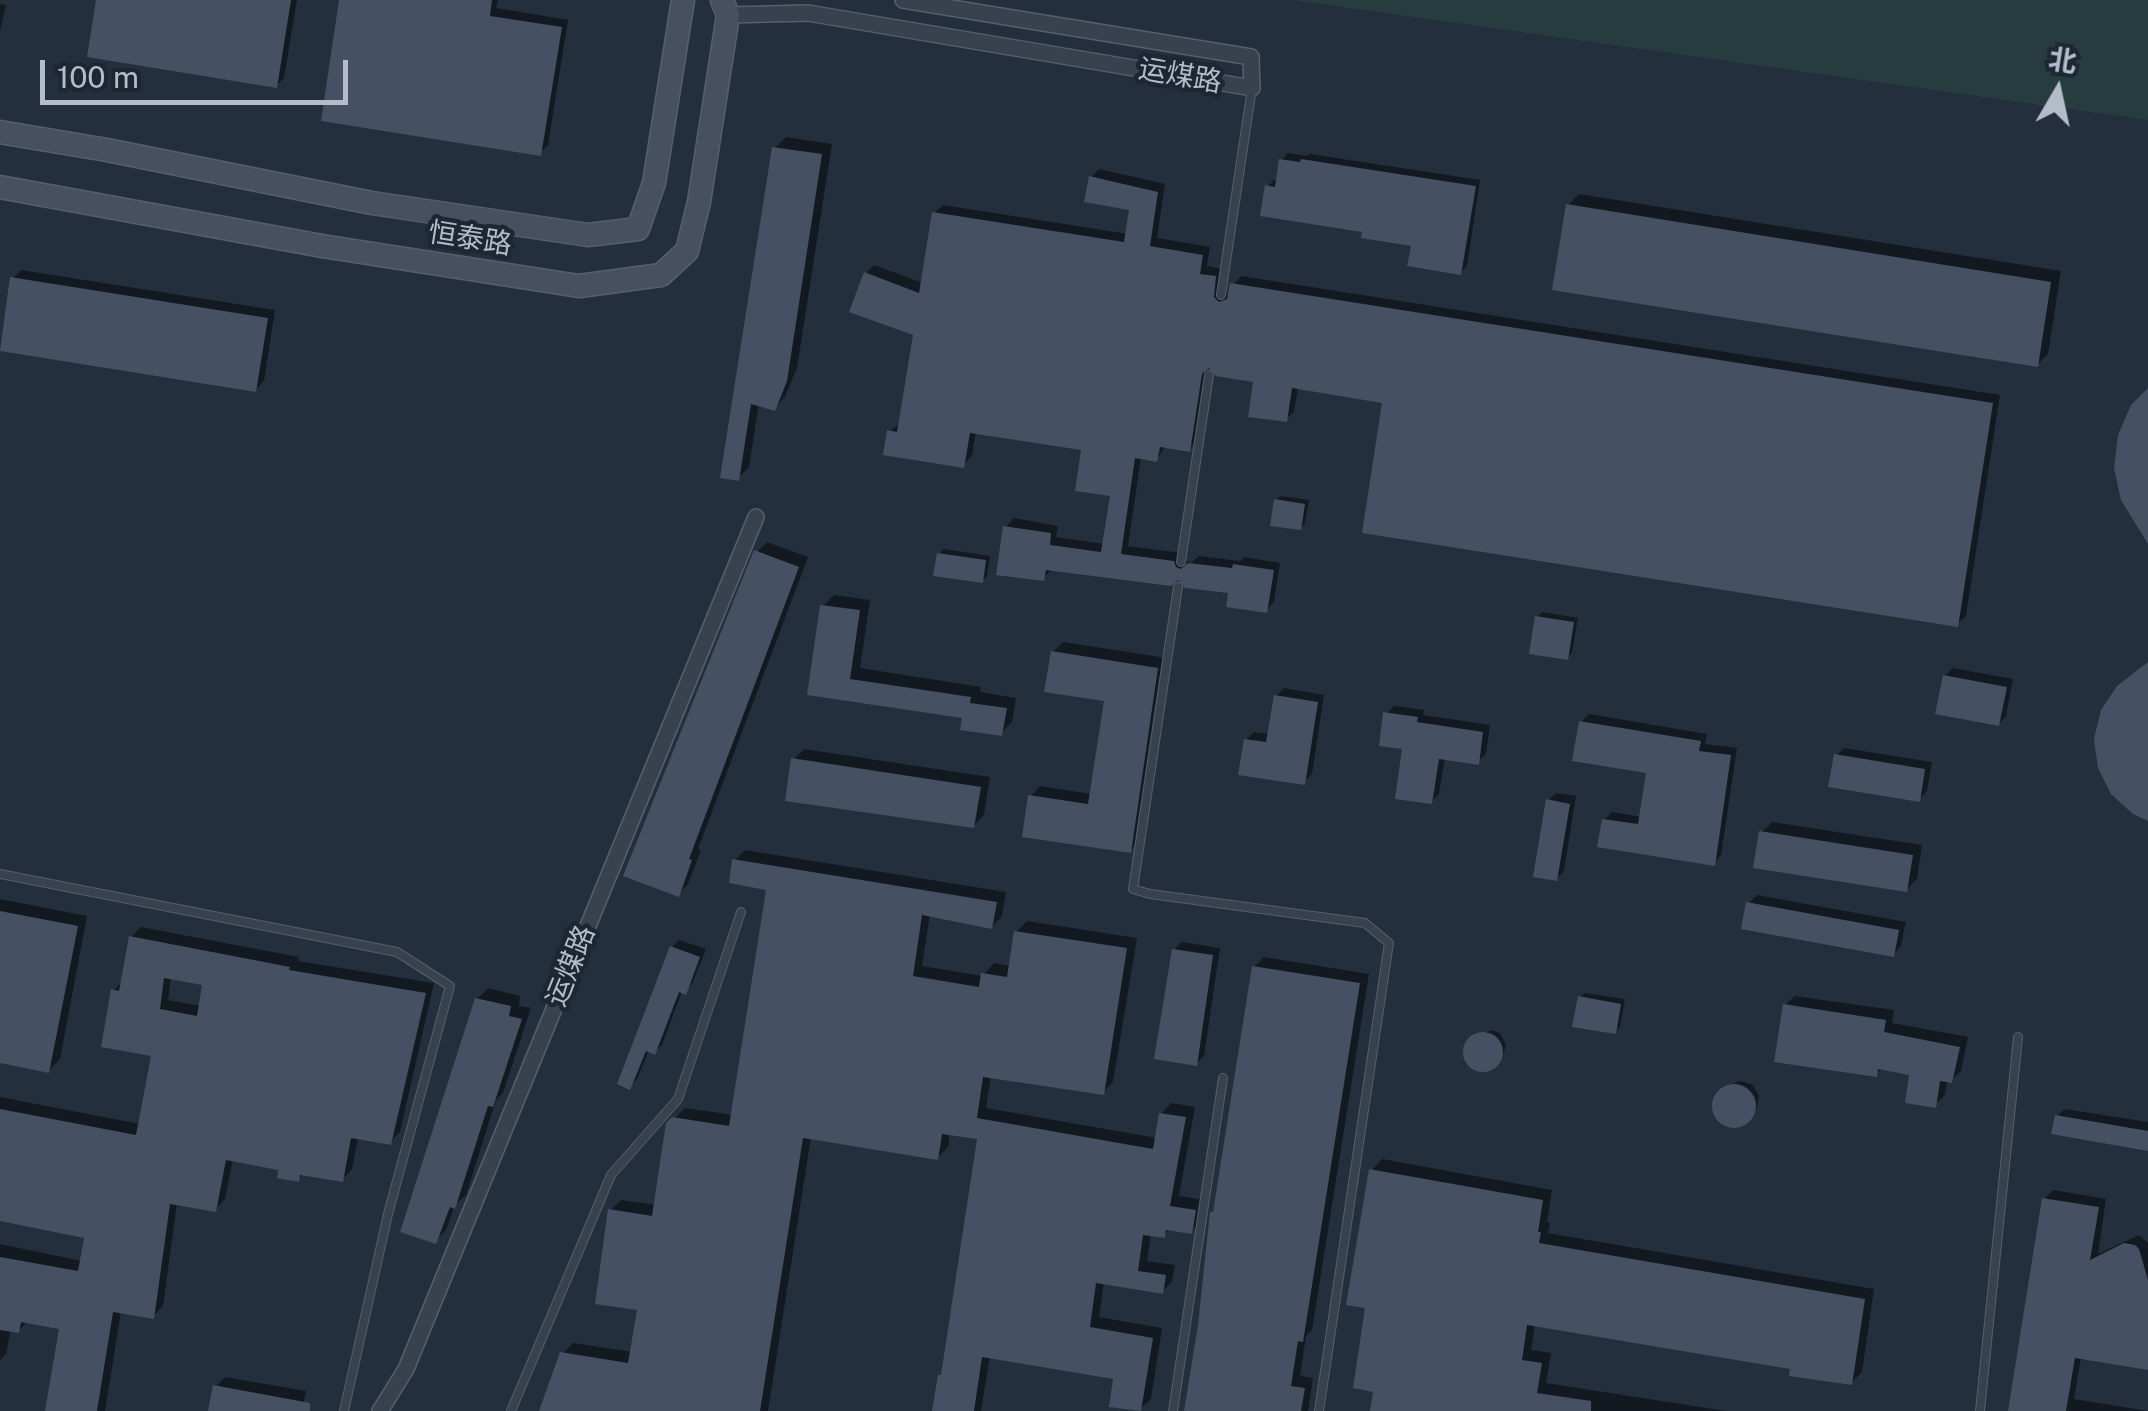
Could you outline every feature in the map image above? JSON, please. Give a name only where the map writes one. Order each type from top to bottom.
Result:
[{"type":"street","name":"恒泰路","points":[[0,132],[392,206],[588,234],[638,229],[654,183],[683,0]]},
{"type":"street","points":[[702,0],[725,8]]},
{"type":"street","name":"运煤路","points":[[725,8],[808,13],[1252,88],[1251,56],[902,0]]},
{"type":"street","name":"恒泰路","points":[[0,186],[322,246],[579,286],[661,275],[687,250],[700,202],[725,8]]},
{"type":"street","name":"运煤路","points":[[380,1411],[406,1369],[756,516]]},
{"type":"lane","points":[[1221,295],[1252,88]]},
{"type":"lane","points":[[1181,562],[1209,375]]},
{"type":"lane","points":[[1178,587],[1133,889],[1365,923],[1389,944],[1319,1411]]},
{"type":"lane","points":[[0,874],[397,952],[450,986],[388,1214],[344,1411]]},
{"type":"lane","points":[[510,1411],[611,1175],[678,1098],[742,912]]},
{"type":"lane","points":[[1980,1411],[2018,1038]]},
{"type":"lane","points":[[1174,1411],[1224,1078]]},
{"type":"green space","points":[[1293,0],[2148,0],[2148,120]]},
{"type":"building","points":[[96,0],[291,0],[277,88],[87,57]]},
{"type":"building","points":[[339,0],[492,0],[490,16],[562,27],[541,156],[321,121]]},
{"type":"building","points":[[772,147],[822,154],[787,381],[775,411],[751,404],[739,481],[720,478]]},
{"type":"building","points":[[1279,159],[1476,186],[1461,275],[1407,266],[1411,246],[1361,238],[1362,232],[1260,216],[1265,185],[1275,187]]},
{"type":"building","points":[[1089,176],[1158,192],[1150,246],[1203,255],[1200,274],[1216,276],[1214,297],[1219,302],[1227,299],[1230,283],[1993,403],[1958,627],[1362,533],[1382,403],[1292,388],[1287,422],[1248,417],[1253,382],[1216,376],[1209,368],[1202,374],[1190,452],[1160,447],[1157,462],[1135,458],[1121,554],[1174,561],[1181,569],[1188,563],[1274,570],[1267,613],[1226,607],[1228,593],[1185,588],[1178,580],[1171,586],[1046,570],[1044,581],[996,575],[1003,526],[1051,533],[1050,545],[1101,552],[1110,496],[1075,491],[1081,450],[970,433],[964,468],[883,455],[887,430],[897,432],[913,335],[849,312],[864,272],[919,293],[932,212],[1124,242],[1129,210],[1084,202]]},
{"type":"building","points":[[1566,204],[2051,282],[2038,367],[1552,290]]},
{"type":"building","points":[[10,277],[268,318],[256,392],[0,351]]},
{"type":"building","points":[[2148,388],[2148,544],[2121,500],[2114,468],[2118,435],[2131,405]]},
{"type":"building","points":[[1274,499],[1305,504],[1301,530],[1270,526]]},
{"type":"building","points":[[754,550],[799,567],[689,859],[692,860],[679,897],[623,876]]},
{"type":"building","points":[[937,553],[986,560],[983,583],[933,576]]},
{"type":"building","points":[[820,605],[860,610],[850,679],[971,697],[970,703],[1007,708],[1002,736],[960,730],[962,718],[807,695]]},
{"type":"building","points":[[1535,616],[1574,622],[1568,660],[1529,654]]},
{"type":"building","points":[[1051,651],[1158,668],[1131,853],[1022,837],[1028,795],[1088,804],[1104,701],[1044,692]]},
{"type":"building","points":[[2148,662],[2148,821],[2133,814],[2111,794],[2098,768],[2094,739],[2101,710],[2117,686]]},
{"type":"building","points":[[1943,675],[2007,687],[1999,726],[1935,714]]},
{"type":"building","points":[[1274,695],[1318,702],[1305,785],[1238,775],[1244,739],[1266,742]]},
{"type":"building","points":[[1383,712],[1418,717],[1417,722],[1483,732],[1479,765],[1439,759],[1432,804],[1395,799],[1402,749],[1379,746]]},
{"type":"building","points":[[1579,721],[1701,741],[1699,751],[1731,755],[1715,866],[1597,847],[1602,819],[1638,824],[1646,773],[1572,761]]},
{"type":"building","points":[[1834,754],[1925,769],[1920,802],[1828,787]]},
{"type":"building","points":[[791,758],[981,787],[974,828],[785,801]]},
{"type":"building","points":[[1546,799],[1570,804],[1557,881],[1533,877]]},
{"type":"building","points":[[1759,831],[1913,855],[1907,892],[1753,868]]},
{"type":"building","points":[[732,859],[997,902],[992,929],[922,915],[913,976],[979,987],[981,973],[1007,977],[1014,931],[1127,948],[1104,1095],[983,1077],[977,1118],[1153,1149],[1159,1113],[1186,1117],[1170,1206],[1196,1210],[1192,1234],[1166,1230],[1165,1238],[1143,1235],[1138,1271],[1166,1275],[1163,1294],[1096,1283],[1090,1327],[1153,1338],[1141,1411],[1109,1407],[1113,1379],[982,1357],[974,1411],[932,1411],[941,1375],[977,1139],[942,1134],[938,1160],[803,1138],[760,1411],[539,1411],[560,1352],[628,1363],[637,1310],[595,1304],[608,1209],[652,1216],[666,1123],[672,1117],[729,1126],[766,890],[729,883]]},
{"type":"building","points":[[1746,902],[1899,930],[1894,957],[1741,929]]},
{"type":"building","points":[[0,911],[78,926],[49,1073],[0,1063]]},
{"type":"building","points":[[129,936],[290,967],[289,970],[426,993],[391,1145],[351,1138],[343,1182],[300,1175],[299,1182],[277,1178],[278,1170],[226,1160],[216,1212],[170,1204],[154,1319],[113,1312],[97,1411],[45,1411],[59,1329],[21,1322],[19,1333],[0,1330],[0,1257],[78,1271],[84,1238],[0,1221],[0,1109],[136,1135],[151,1056],[101,1047],[111,989],[119,991]],"holes":[[[164,978],[202,985],[197,1016],[160,1009]]]},
{"type":"building","points":[[670,946],[700,957],[686,995],[679,992],[655,1055],[646,1051],[630,1090],[617,1084]]},
{"type":"building","points":[[1172,949],[1213,955],[1197,1066],[1154,1059]]},
{"type":"building","points":[[1252,966],[1360,983],[1303,1342],[1298,1341],[1291,1386],[1305,1388],[1301,1411],[1184,1411],[1210,1212]]},
{"type":"building","points":[[1578,996],[1621,1004],[1616,1034],[1572,1027]]},
{"type":"building","points":[[475,998],[511,1006],[509,1016],[522,1019],[493,1107],[488,1106],[455,1209],[450,1207],[436,1244],[400,1232]]},
{"type":"building","points":[[1783,1004],[1886,1020],[1884,1032],[1960,1047],[1952,1083],[1940,1081],[1936,1108],[1905,1103],[1909,1075],[1878,1069],[1877,1077],[1774,1062]]},
{"type":"building","points":[[1483,1032],[1497,1038],[1503,1052],[1497,1066],[1483,1072],[1469,1066],[1463,1052],[1469,1038]]},
{"type":"building","points":[[1734,1084],[1749,1091],[1756,1106],[1749,1121],[1734,1128],[1719,1121],[1712,1106],[1719,1091]]},
{"type":"building","points":[[2055,1115],[2148,1131],[2148,1151],[2051,1134]]},
{"type":"building","points":[[1369,1169],[1543,1200],[1539,1243],[1865,1299],[1852,1385],[1789,1376],[1790,1369],[1527,1325],[1522,1360],[1542,1363],[1537,1393],[1591,1401],[1591,1411],[1370,1411],[1373,1392],[1353,1388],[1365,1308],[1346,1305]]},
{"type":"building","points":[[2042,1198],[2099,1207],[2090,1260],[2124,1243],[2139,1249],[2148,1280],[2148,1370],[2075,1358],[2066,1411],[2008,1411]]},
{"type":"building","points":[[213,1385],[310,1403],[310,1411],[208,1411]]}]
